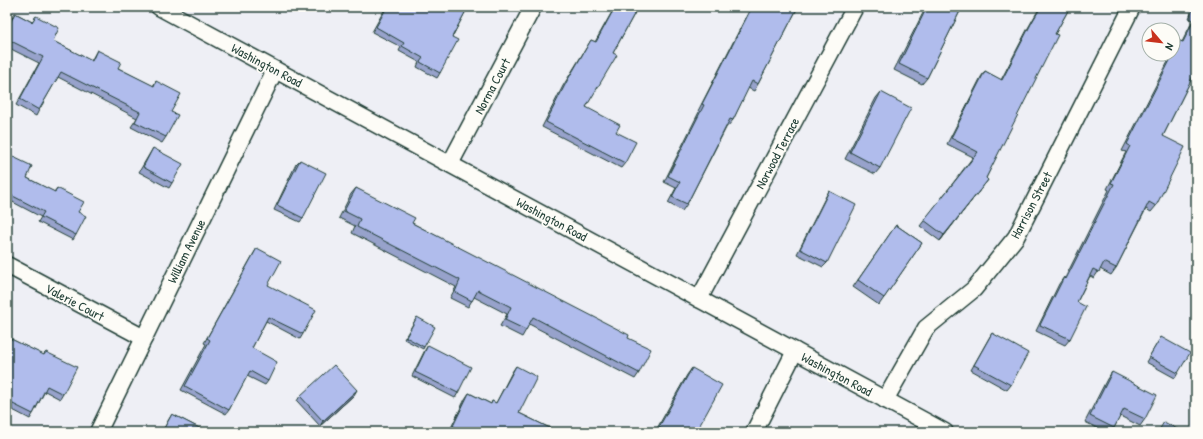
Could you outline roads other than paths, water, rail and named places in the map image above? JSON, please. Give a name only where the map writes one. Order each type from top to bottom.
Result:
[{"type":"street","name":"Washington Road","points":[[159,7],[945,432]]},
{"type":"street","name":"Norma Court","points":[[450,164],[533,7]]},
{"type":"street","name":"Norwood Terrace","points":[[699,299],[855,7]]},
{"type":"street","name":"Harrison Street","points":[[885,400],[926,328],[974,289],[1016,237],[1132,7]]},
{"type":"street","name":"William Avenue","points":[[98,432],[275,70]]},
{"type":"street","name":"Valerie Court","points":[[7,265],[144,338]]},
{"type":"street","points":[[754,432],[795,351]]}]
